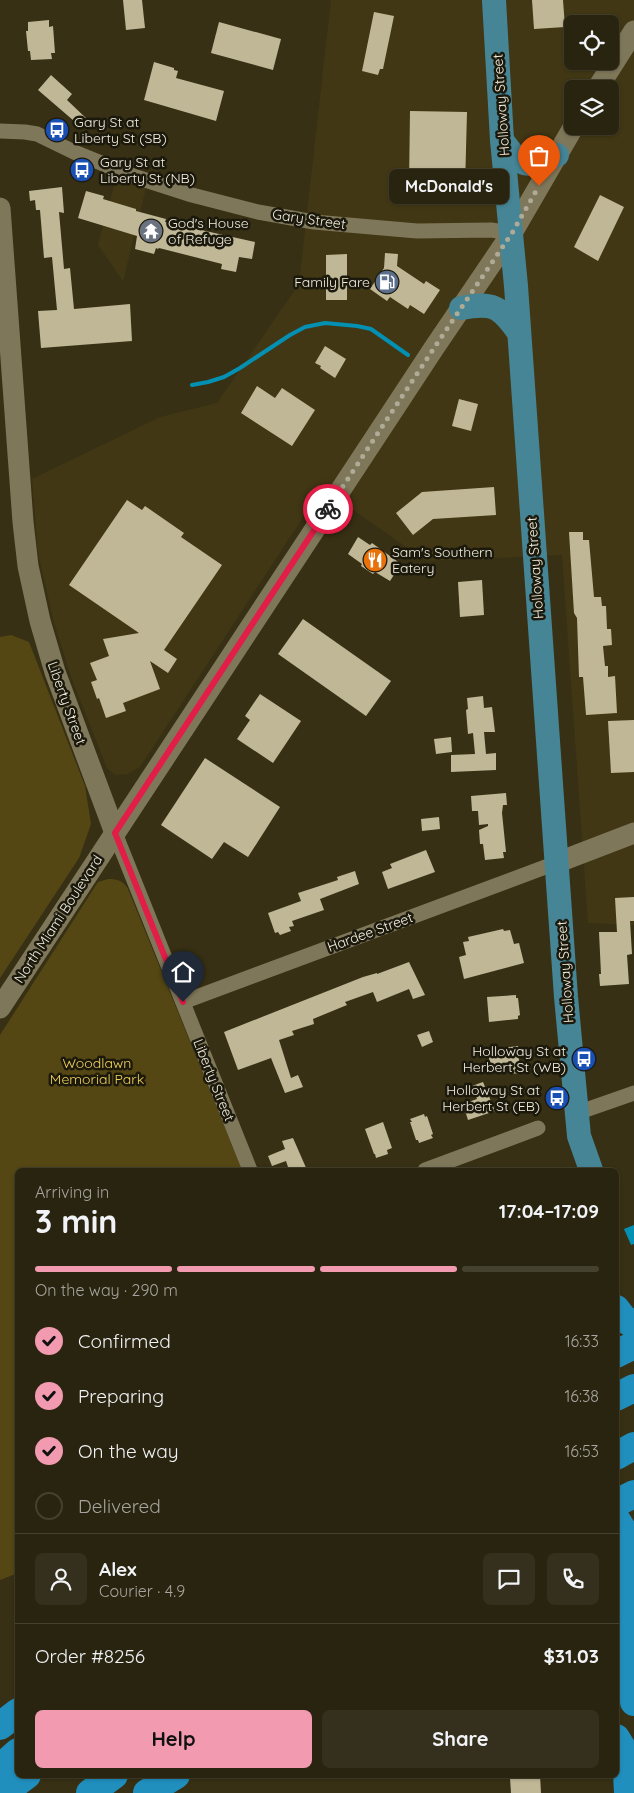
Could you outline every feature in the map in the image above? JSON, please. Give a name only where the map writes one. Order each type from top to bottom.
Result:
[{"type":"highway","points":[[619,1313],[634,1325]]},
{"type":"highway","points":[[619,1352],[634,1345]]},
{"type":"highway","points":[[619,1396],[634,1388]]},
{"type":"highway","points":[[619,1454],[634,1446]]},
{"type":"highway","points":[[619,1502],[634,1494]]},
{"type":"highway","points":[[619,1524],[624,1532],[634,1702]]},
{"type":"highway","points":[[0,1726],[15,1714]]},
{"type":"highway","points":[[625,1741],[628,1793]]},
{"type":"highway","points":[[0,1768],[15,1755]]},
{"type":"highway","points":[[3,1793],[23,1778]]},
{"type":"highway","points":[[90,1793],[110,1778]]},
{"type":"highway","points":[[147,1793],[171,1778]]},
{"type":"main road","name":"Holloway Street","points":[[494,0],[502,140],[512,233],[566,997],[579,1136],[590,1168]]},
{"type":"main road","points":[[502,140],[516,159],[527,164],[557,155]]},
{"type":"main road","points":[[460,308],[481,305],[497,309],[510,320],[519,333]]},
{"type":"main road","name":"Holloway Street","points":[[573,1168],[579,1136]]},
{"type":"street","points":[[604,80],[634,31]]},
{"type":"street","name":"Gary Street","points":[[0,131],[37,134],[74,152],[133,176],[192,196],[267,213],[314,222],[409,230],[490,230],[512,233]]},
{"type":"street","name":"North Miami Boulevard","points":[[0,1008],[460,308],[512,233],[569,135]]},
{"type":"street","name":"Liberty Street","points":[[0,208],[22,514],[28,566],[40,621],[55,672],[115,833],[249,1168]]},
{"type":"street","points":[[556,862],[634,833]]},
{"type":"street","name":"Hardee Street","points":[[183,1002],[556,862]]},
{"type":"street","points":[[577,1113],[634,1093]]},
{"type":"street","points":[[430,1168],[538,1128]]},
{"type":"shaded area","points":[[331,0],[634,0],[634,925],[588,923],[562,555],[426,561],[322,488],[140,767],[127,774],[115,775],[107,768],[71,677],[53,619],[38,553],[32,479],[160,417],[217,403],[299,284]]},
{"type":"shaded area","points":[[116,179],[146,188],[123,281],[98,245]]},
{"type":"green space","points":[[11,635],[29,642],[85,786],[91,824],[79,858],[0,978],[0,637]]},
{"type":"green space","name":"Woodlawn Memorial Park","points":[[115,879],[124,884],[128,889],[241,1168],[15,1168],[15,1574],[0,1580],[0,1035],[98,882]]},
{"type":"water","points":[[634,1225],[634,1244],[631,1245],[624,1229]]},
{"type":"building","points":[[123,0],[142,0],[145,28],[126,30]]},
{"type":"building","points":[[532,0],[563,0],[564,27],[534,29]]},
{"type":"building","points":[[374,12],[394,16],[383,69],[380,69],[378,75],[362,71]]},
{"type":"building","points":[[49,20],[49,27],[53,26],[55,53],[51,53],[52,59],[31,60],[26,31],[28,31],[28,22]]},
{"type":"building","points":[[219,22],[281,39],[273,70],[211,53]]},
{"type":"building","points":[[154,62],[174,68],[174,70],[178,71],[176,78],[224,91],[216,121],[144,100]]},
{"type":"building","points":[[51,75],[72,94],[67,100],[88,120],[81,127],[38,90]]},
{"type":"building","points":[[410,111],[467,112],[465,187],[409,186]]},
{"type":"building","points":[[62,187],[64,213],[59,212],[64,269],[70,268],[74,309],[130,304],[132,341],[41,348],[38,311],[57,310],[52,257],[44,258],[40,210],[36,210],[35,200],[30,201],[29,191]]},
{"type":"building","points":[[86,191],[104,196],[103,199],[136,209],[136,211],[166,219],[165,222],[255,242],[252,259],[239,257],[236,272],[221,269],[222,264],[159,248],[156,248],[154,254],[135,249],[137,236],[78,218]]},
{"type":"building","points":[[600,195],[624,207],[598,261],[574,247]]},
{"type":"building","points":[[385,253],[398,254],[397,266],[424,284],[426,281],[440,290],[424,314],[410,305],[408,309],[390,297],[387,301],[370,289],[384,268]]},
{"type":"building","points":[[347,254],[347,300],[326,300],[326,255]]},
{"type":"building","points":[[325,346],[346,359],[335,378],[315,363]]},
{"type":"building","points":[[257,386],[275,398],[282,388],[315,410],[292,446],[241,413]]},
{"type":"building","points":[[459,399],[478,404],[471,431],[452,426]]},
{"type":"building","points":[[494,487],[496,515],[433,519],[413,535],[396,513],[422,492]]},
{"type":"building","points":[[127,500],[142,510],[145,506],[184,533],[181,537],[222,565],[164,650],[177,659],[168,673],[150,661],[160,689],[123,703],[126,711],[106,718],[91,682],[97,680],[90,663],[109,656],[103,639],[139,633],[69,585]]},
{"type":"building","points":[[569,532],[583,532],[583,540],[589,540],[594,597],[601,597],[602,606],[606,606],[607,629],[611,629],[612,645],[603,646],[605,666],[608,666],[608,677],[615,676],[617,713],[586,715],[583,677],[579,677],[577,618],[574,613]]},
{"type":"building","name":"Sam's Southern Eatery","points":[[358,537],[370,545],[372,543],[401,564],[390,581],[375,572],[373,574],[348,554]]},
{"type":"building","points":[[482,580],[484,615],[460,617],[458,582]]},
{"type":"building","points":[[303,619],[391,681],[366,716],[278,654]]},
{"type":"building","points":[[260,694],[301,721],[273,763],[237,739],[250,720],[245,716]]},
{"type":"building","points":[[483,696],[484,708],[492,707],[495,732],[484,732],[486,754],[496,753],[496,770],[451,772],[451,755],[475,754],[473,733],[468,734],[467,698]]},
{"type":"building","points":[[634,720],[634,772],[611,773],[608,721]]},
{"type":"building","points":[[451,737],[452,752],[436,754],[434,739]]},
{"type":"building","points":[[205,758],[280,807],[248,857],[224,842],[212,859],[161,825]]},
{"type":"building","points":[[506,793],[507,805],[503,805],[502,813],[506,852],[503,852],[504,858],[485,860],[483,844],[480,844],[479,830],[488,826],[488,824],[479,825],[478,811],[472,811],[471,796]]},
{"type":"building","points":[[439,817],[440,829],[422,831],[421,819]]},
{"type":"building","points":[[426,850],[435,872],[388,889],[382,872],[392,868],[390,864]]},
{"type":"building","points":[[355,871],[359,884],[320,899],[324,910],[292,921],[294,926],[289,927],[291,931],[280,935],[278,932],[275,933],[268,913],[301,901],[298,893],[338,880],[337,877]]},
{"type":"building","points":[[634,897],[634,921],[630,921],[632,954],[627,955],[629,984],[600,986],[599,932],[617,932],[615,898]]},
{"type":"building","points":[[503,929],[504,931],[510,930],[514,944],[519,943],[524,963],[464,979],[459,957],[466,955],[463,942],[469,941],[468,937]]},
{"type":"building","points":[[409,962],[425,995],[413,999],[409,989],[377,1002],[373,992],[345,1002],[347,1005],[313,1019],[314,1024],[292,1031],[294,1035],[279,1040],[291,1078],[298,1075],[303,1087],[285,1093],[271,1058],[238,1070],[224,1032],[363,977]]},
{"type":"building","points":[[516,995],[520,1015],[518,1019],[489,1022],[487,997]]},
{"type":"building","points":[[429,1031],[433,1042],[422,1047],[417,1035]]},
{"type":"building","points":[[518,1046],[520,1073],[509,1074],[508,1067],[490,1069],[489,1057],[493,1057],[492,1049]]},
{"type":"building","points":[[483,1082],[495,1111],[468,1120],[463,1104],[477,1099],[472,1086]]},
{"type":"building","points":[[424,1114],[425,1117],[427,1116],[433,1138],[419,1143],[416,1140],[410,1119]]},
{"type":"building","points":[[383,1122],[392,1148],[387,1150],[388,1154],[376,1158],[365,1129]]},
{"type":"building","points":[[293,1138],[306,1168],[288,1168],[286,1161],[272,1166],[268,1156],[285,1149],[282,1141]]},
{"type":"building","points":[[510,1778],[540,1778],[541,1793],[511,1793]]},
{"type":"waterway","points":[[192,385],[224,377],[290,335],[305,327],[325,323],[371,329],[408,355]]},
{"type":"way so far","points":[[328,509],[482,275],[512,233],[539,186]]},
{"type":"place","name":"Gary St at Liberty St (SB)","points":[[57,130]]},
{"type":"place","name":"Gary St at Liberty St (NB)","points":[[82,170]]},
{"type":"place","name":"McDonald's","points":[[539,186]]},
{"type":"place","name":"God's House of Refuge","points":[[151,231]]},
{"type":"place","name":"Family Fare","points":[[387,282]]},
{"type":"place","name":"Sam's Southern Eatery","points":[[375,560]]},
{"type":"place","name":"Holloway St at Herbert St (WB)","points":[[584,1059]]},
{"type":"place","name":"Holloway St at Herbert St (EB)","points":[[557,1098]]},
{"type":"route","points":[[183,1002],[115,833],[328,509]]}]
